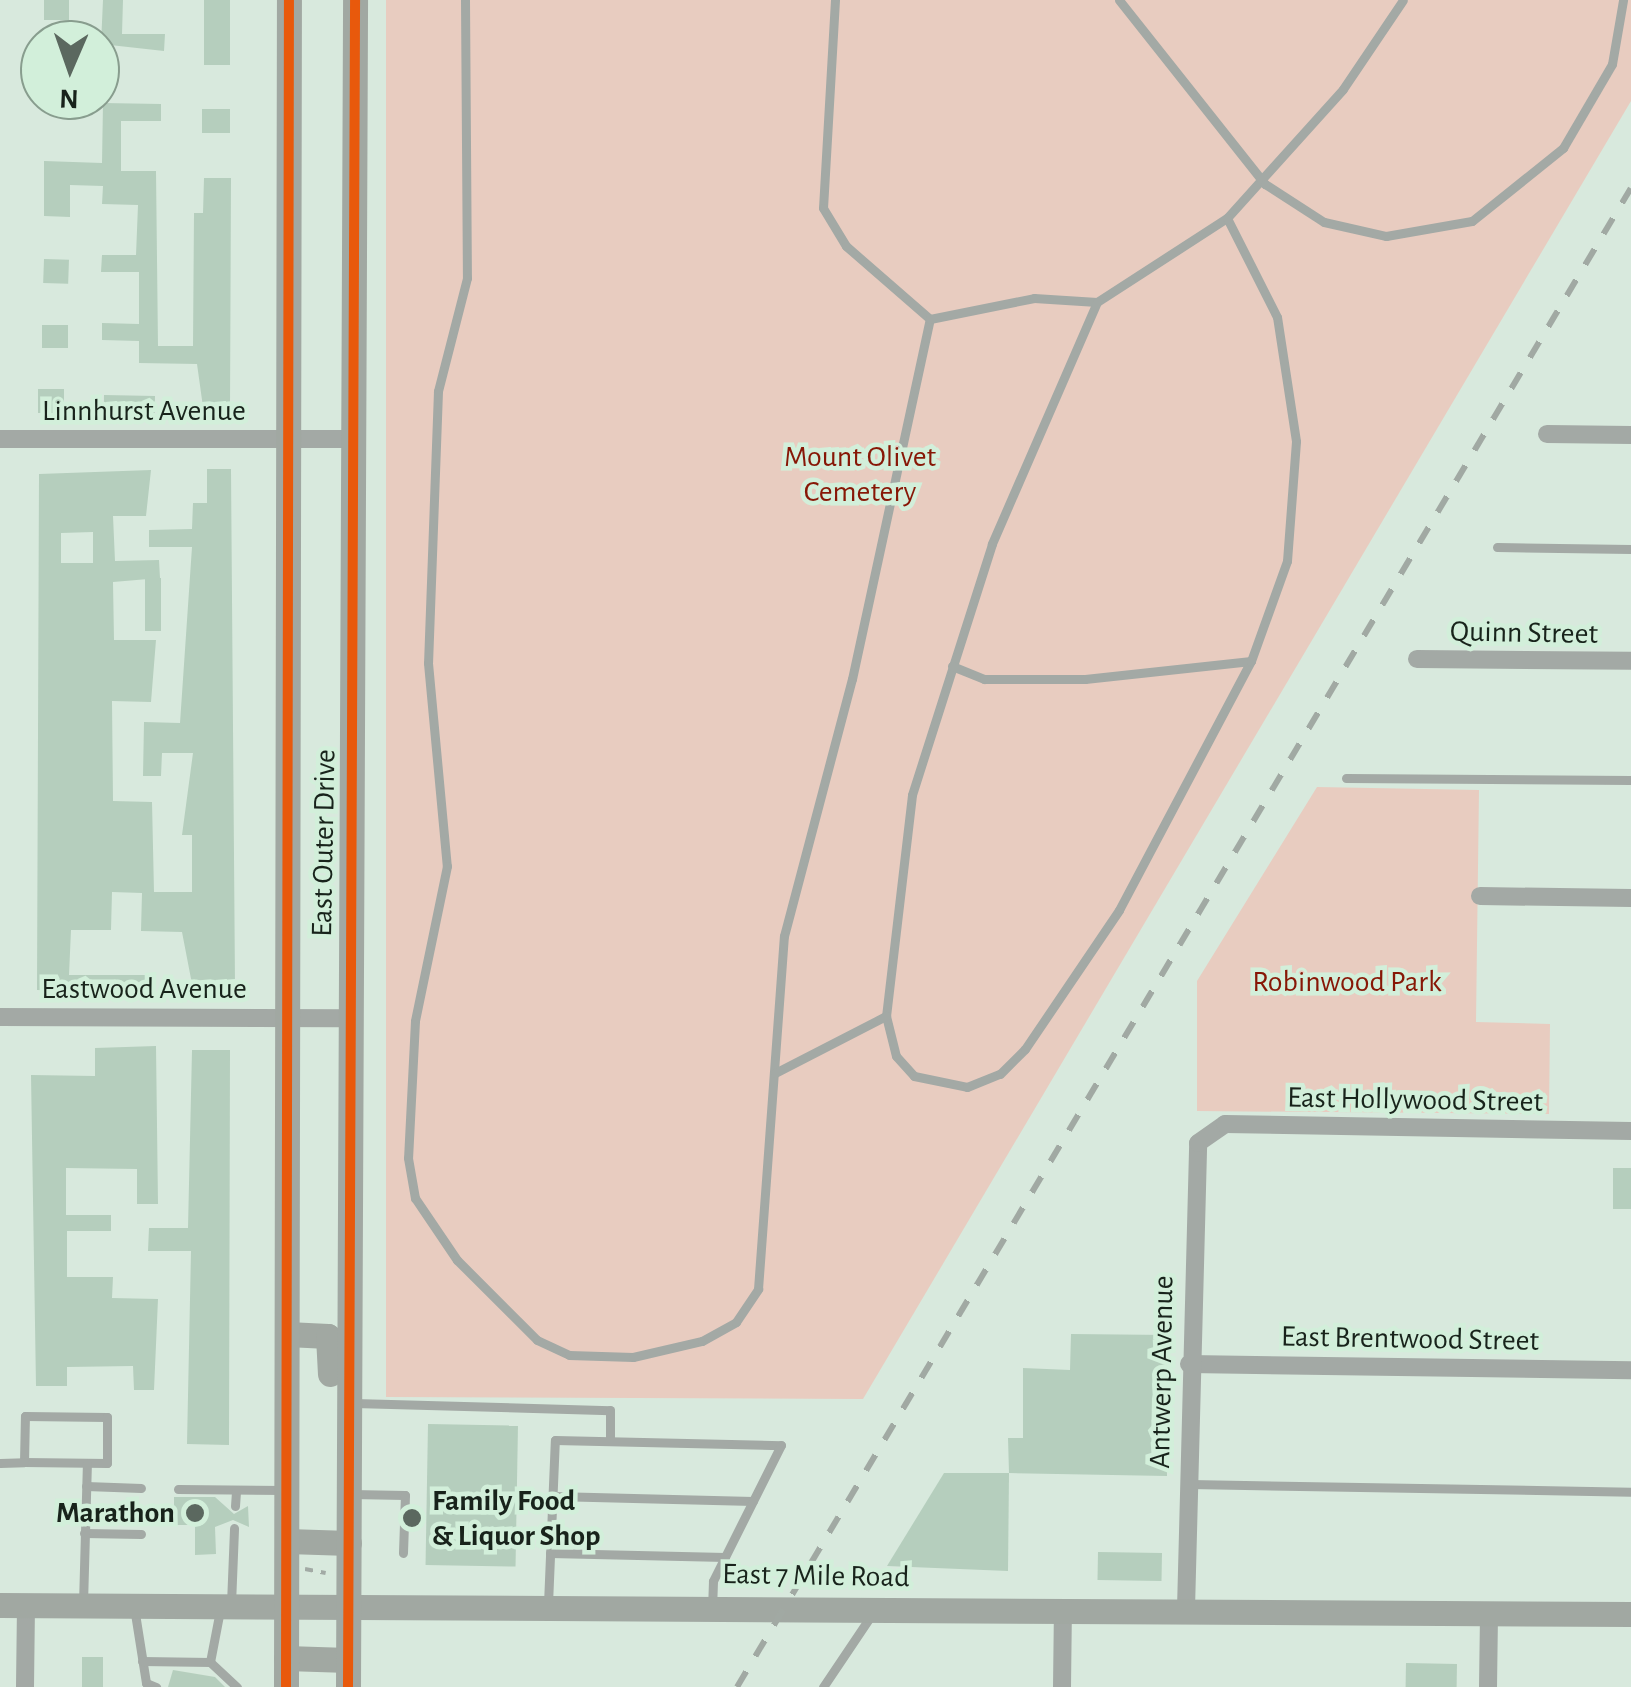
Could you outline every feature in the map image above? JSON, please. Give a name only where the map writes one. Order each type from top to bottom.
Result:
[{"type":"main road","name":"East Outer Drive","points":[[286,1687],[289,0]]},
{"type":"main road","name":"East Outer Drive","points":[[348,1687],[346,1018],[355,0]]},
{"type":"main road","points":[[287,1334],[328,1336],[332,1436],[348,1490]]},
{"type":"main road","points":[[287,1541],[349,1543]]},
{"type":"main road","name":"East 7 Mile Road","points":[[13,1606],[548,1604],[874,1611],[1063,1608],[1631,1614]]},
{"type":"main road","points":[[286,1658],[348,1660]]},
{"type":"street","points":[[1547,434],[1631,435]]},
{"type":"street","name":"Linnhurst Avenue","points":[[0,439],[354,439]]},
{"type":"street","name":"Quinn Street","points":[[1417,659],[1631,662]]},
{"type":"street","points":[[1480,896],[1631,898]]},
{"type":"street","name":"Eastwood Avenue","points":[[0,1017],[346,1018]]},
{"type":"street","name":"East Hollywood Street","points":[[1204,1138],[1225,1124],[1631,1131]]},
{"type":"street","name":"Antwerp Avenue","points":[[1186,1609],[1194,1162],[1204,1138]]},
{"type":"street","name":"East Brentwood Street","points":[[1189,1364],[1631,1370]]},
{"type":"street","points":[[13,1606],[25,1687]]},
{"type":"street","points":[[1062,1687],[1063,1608]]},
{"type":"street","points":[[1488,1687],[1489,1612]]},
{"type":"lane","points":[[465,0],[466,278],[438,391],[428,626],[446,866],[410,1063],[416,1198],[457,1260],[537,1340],[602,1358],[702,1341],[736,1322],[758,1289],[784,936],[852,680],[930,318]]},
{"type":"lane","points":[[835,0],[824,208],[846,246],[930,318]]},
{"type":"lane","points":[[1119,0],[1264,184],[1292,207],[1358,232],[1420,236],[1472,221],[1522,186],[1585,118],[1612,64],[1623,0]]},
{"type":"lane","points":[[1227,218],[1277,317],[1296,441],[1287,561],[1251,660],[1120,910],[1014,1062],[967,1087],[932,1085],[896,1056],[886,1016],[912,795],[992,544],[1097,302],[1227,218],[1264,184],[1398,3]]},
{"type":"lane","points":[[930,318],[1034,298],[1097,302]]},
{"type":"lane","points":[[1497,547],[1631,549]]},
{"type":"lane","points":[[952,666],[984,680],[1085,679],[1251,660]]},
{"type":"lane","points":[[1346,778],[1631,780]]},
{"type":"lane","points":[[776,1073],[886,1016]]},
{"type":"lane","points":[[347,1403],[610,1410],[610,1441]]},
{"type":"lane","points":[[0,1463],[107,1463],[107,1417],[25,1416],[24,1462]]},
{"type":"lane","points":[[548,1604],[555,1440],[781,1445],[725,1557],[712,1607]]},
{"type":"lane","points":[[83,1606],[87,1462]]},
{"type":"lane","points":[[1188,1484],[1631,1492]]},
{"type":"lane","points":[[86,1486],[141,1488]]},
{"type":"lane","points":[[178,1489],[287,1490]]},
{"type":"lane","points":[[235,1506],[236,1490]]},
{"type":"lane","points":[[348,1490],[405,1495],[403,1553]]},
{"type":"lane","points":[[552,1496],[753,1501]]},
{"type":"lane","points":[[215,1678],[234,1528]]},
{"type":"lane","points":[[84,1533],[141,1534]]},
{"type":"lane","points":[[550,1553],[725,1557]]},
{"type":"lane","points":[[134,1606],[142,1661],[156,1687]]},
{"type":"lane","points":[[822,1687],[874,1611]]},
{"type":"lane","points":[[142,1661],[214,1664]]},
{"type":"lane","points":[[214,1664],[237,1687]]},
{"type":"path","points":[[301,1568],[333,1574]]},
{"type":"green space","name":"Mount Olivet Cemetery","points":[[386,0],[1631,0],[1631,101],[863,1399],[386,1397]]},
{"type":"green space","name":"Robinwood Park","points":[[1317,787],[1479,790],[1476,1022],[1550,1024],[1549,1114],[1197,1111],[1197,981]]},
{"type":"building","points":[[44,0],[69,0],[69,20],[44,20]]},
{"type":"building","points":[[103,0],[123,0],[122,34],[165,34],[164,51],[120,46],[120,20],[102,20]]},
{"type":"building","points":[[204,0],[230,0],[230,65],[204,65]]},
{"type":"building","points":[[120,103],[161,104],[161,121],[121,121],[121,171],[156,171],[158,346],[193,346],[194,213],[203,213],[204,178],[231,178],[230,408],[203,407],[197,364],[139,363],[139,341],[102,340],[102,323],[139,324],[139,272],[101,272],[102,255],[136,255],[138,205],[102,204],[103,186],[70,185],[70,217],[44,216],[44,161],[102,163],[103,120],[120,120]]},
{"type":"building","points":[[202,109],[230,109],[230,133],[202,133]]},
{"type":"building","points":[[44,259],[69,260],[68,284],[43,283]]},
{"type":"building","points":[[42,325],[68,325],[68,348],[42,348]]},
{"type":"building","points":[[38,389],[64,389],[64,413],[38,413]]},
{"type":"building","points":[[104,395],[155,396],[155,413],[104,412]]},
{"type":"building","points":[[207,469],[231,469],[235,984],[192,984],[182,932],[141,931],[142,893],[112,892],[111,930],[71,930],[69,975],[148,975],[148,994],[37,990],[39,474],[151,470],[146,516],[113,516],[115,561],[159,560],[160,578],[113,582],[114,640],[156,640],[151,702],[112,701],[113,801],[152,802],[154,892],[192,892],[192,835],[182,835],[193,753],[162,753],[161,776],[143,776],[144,722],[180,723],[192,547],[149,547],[149,530],[192,529],[193,503],[207,503]],"holes":[[[93,532],[93,563],[61,563],[61,533]]]},
{"type":"building","points":[[145,578],[161,578],[161,631],[145,631]]},
{"type":"building","points":[[156,1046],[158,1204],[137,1204],[137,1169],[66,1168],[66,1215],[111,1215],[111,1231],[67,1231],[67,1277],[113,1277],[112,1298],[158,1299],[154,1390],[134,1390],[133,1366],[67,1367],[67,1386],[36,1386],[31,1075],[95,1076],[95,1048]]},
{"type":"building","points":[[192,1050],[230,1050],[229,1445],[187,1444],[191,1251],[148,1251],[149,1228],[188,1228]]},
{"type":"building","points":[[1613,1168],[1631,1168],[1631,1209],[1613,1209]]},
{"type":"building","points":[[1071,1334],[1168,1335],[1167,1476],[1009,1473],[1008,1438],[1023,1438],[1023,1368],[1070,1370]]},
{"type":"building","points":[[428,1424],[518,1426],[516,1567],[426,1565]]},
{"type":"building","points":[[944,1473],[1009,1473],[1008,1571],[887,1566]]},
{"type":"building","points":[[174,1497],[215,1497],[234,1514],[248,1506],[249,1527],[233,1520],[215,1527],[216,1554],[195,1555],[195,1525],[174,1525]]},
{"type":"building","points":[[1098,1552],[1162,1553],[1162,1581],[1098,1580]]},
{"type":"building","points":[[82,1657],[103,1657],[103,1687],[82,1687]]},
{"type":"building","points":[[1406,1663],[1457,1664],[1457,1687],[1406,1687]]},
{"type":"building","points":[[173,1670],[215,1677],[225,1687],[168,1687]]},
{"type":"railway","points":[[737,1687],[1631,188]]},
{"type":"cycle path","points":[[286,1687],[289,0]]},
{"type":"cycle path","points":[[348,1687],[355,0]]},
{"type":"place","name":"Marathon","points":[[195,1513]]},
{"type":"place","name":"Family Food & Liquor Shop","points":[[412,1518]]}]
